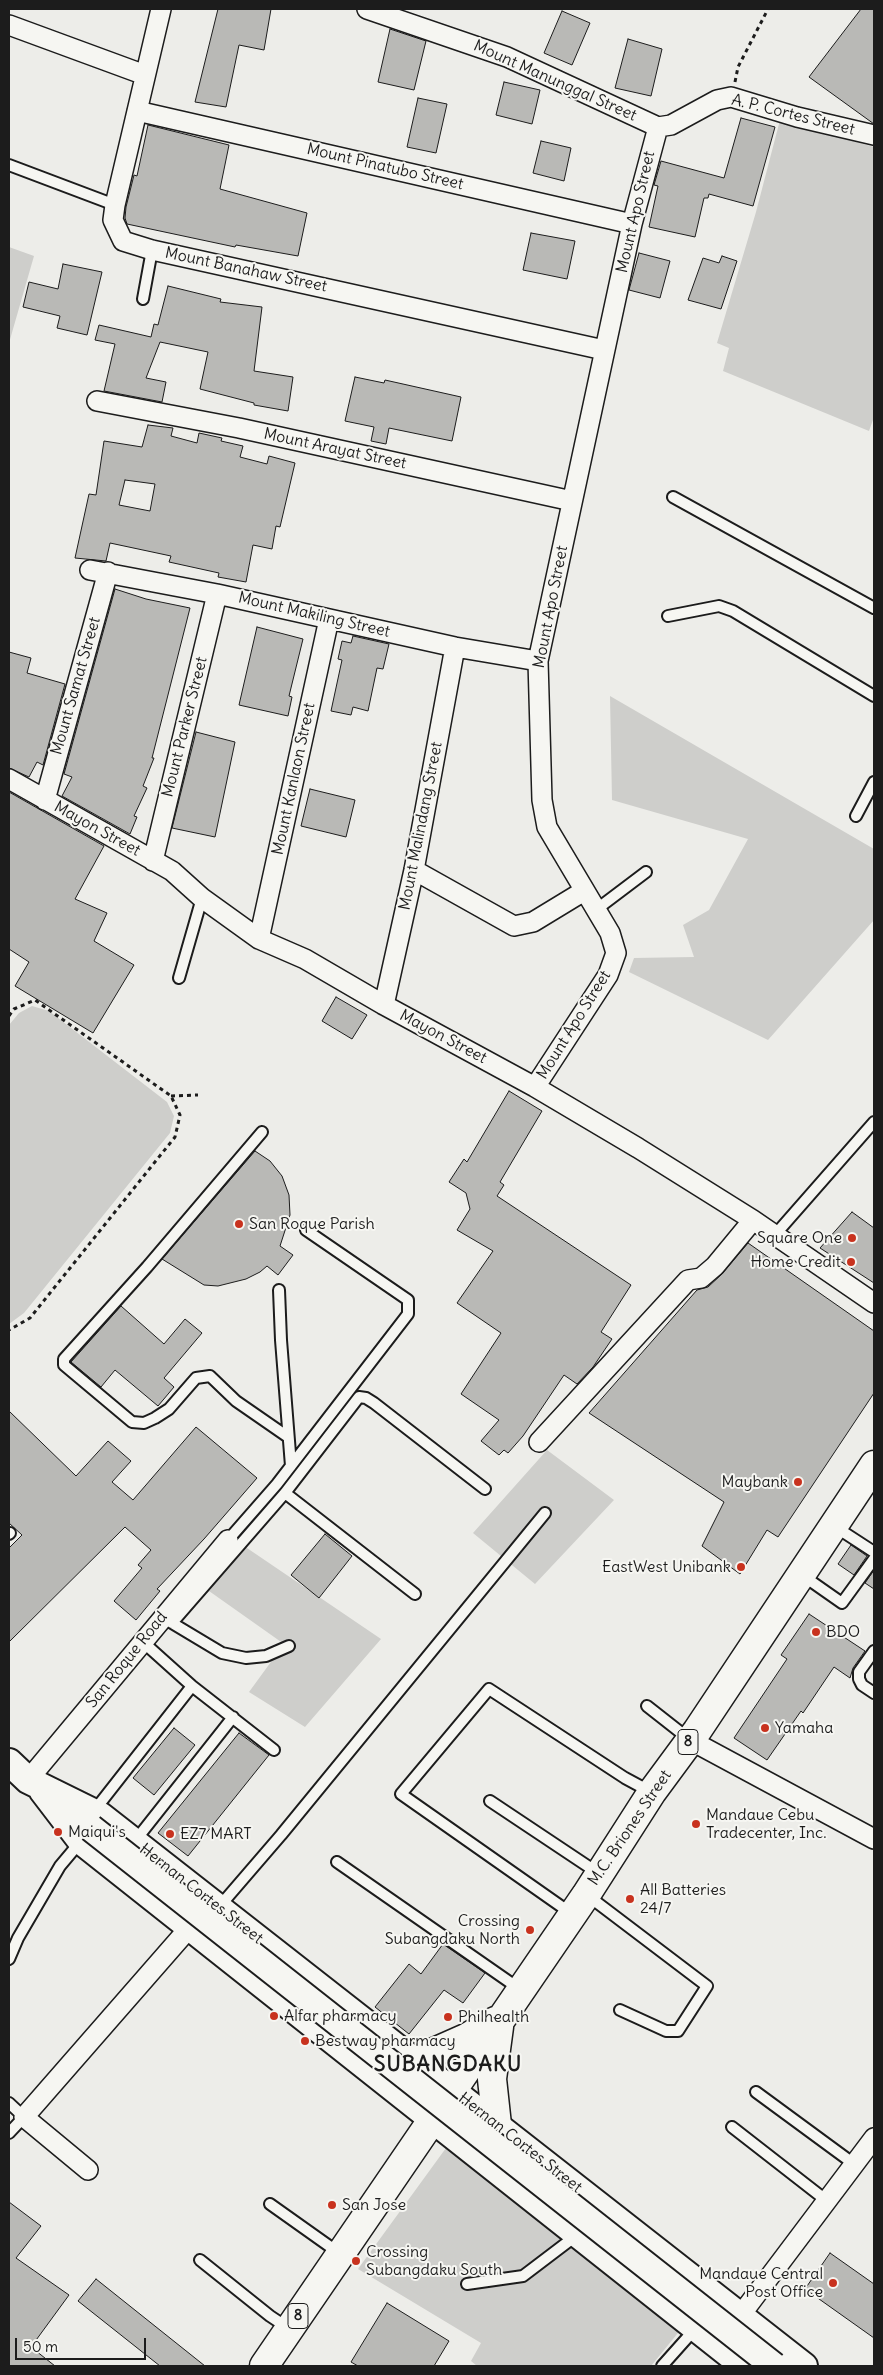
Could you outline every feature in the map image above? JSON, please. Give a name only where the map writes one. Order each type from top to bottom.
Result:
[{"type":"main road","name":"M.C. Briones Street","points":[[452,2090],[874,1465]]},
{"type":"main road","name":"Hernan Cortes Street","points":[[20,1775],[774,2366]]},
{"type":"main road","name":"Hernan Cortes Street","points":[[88,1827],[101,1816],[804,2366]]},
{"type":"main road","name":"Hernan Cortes Street","points":[[88,1827],[190,1927],[744,2366]]},
{"type":"main road","points":[[414,2060],[466,2038],[500,2018]]},
{"type":"main road","points":[[497,2126],[492,2079],[500,2018]]},
{"type":"main road","name":"8","points":[[264,2366],[452,2090]]},
{"type":"street","name":"Mount Banahaw Street","points":[[161,9],[115,205],[113,220],[123,241],[152,250],[604,350]]},
{"type":"street","name":"Mount Manunggal Street","points":[[367,9],[507,57],[658,127]]},
{"type":"street","points":[[9,26],[145,75]]},
{"type":"street","name":"A. P. Cortes Street","points":[[658,127],[671,124],[717,100],[731,97],[796,117],[874,135]]},
{"type":"street","name":"Mount Pinatubo Street","points":[[137,111],[632,224]]},
{"type":"street","name":"Mount Apo Street","points":[[535,1086],[608,975],[616,953],[610,933],[597,909],[584,891],[547,827],[541,782],[538,662],[632,224],[658,127]]},
{"type":"street","name":"Mount Arayat Street","points":[[97,401],[239,428],[572,501]]},
{"type":"street","name":"Mount Makiling Street","points":[[99,571],[218,594],[456,647],[538,662]]},
{"type":"street","name":"Mount Samat Street","points":[[45,800],[99,571]]},
{"type":"street","name":"Mount Parker Street","points":[[153,860],[218,594]]},
{"type":"street","name":"Mount Kanlaon Street","points":[[259,939],[329,619]]},
{"type":"street","name":"Mount Malindang Street","points":[[384,1005],[414,870],[456,647]]},
{"type":"street","name":"Mayon Street","points":[[9,779],[172,871],[202,898],[259,939],[305,959],[384,1005],[535,1086],[753,1220],[874,1303]]},
{"type":"street","points":[[414,870],[514,926],[533,922],[584,891]]},
{"type":"street","points":[[539,1442],[688,1280],[700,1278],[715,1266],[753,1220]]},
{"type":"street","name":"San Roque Road","points":[[20,1775],[143,1642],[167,1620],[228,1540]]},
{"type":"street","points":[[690,1740],[874,1839]]},
{"type":"street","points":[[88,2170],[24,2117],[190,1927]]},
{"type":"street","points":[[740,2316],[874,2138]]},
{"type":"lane","points":[[9,165],[115,205]]},
{"type":"lane","points":[[143,299],[152,250]]},
{"type":"lane","points":[[673,497],[874,608]]},
{"type":"lane","points":[[668,616],[719,606],[733,611],[874,696]]},
{"type":"lane","points":[[856,816],[874,782]]},
{"type":"lane","points":[[597,909],[646,872]]},
{"type":"lane","points":[[179,978],[202,898]]},
{"type":"lane","points":[[774,1236],[874,1122]]},
{"type":"lane","points":[[262,1132],[147,1267],[64,1359],[64,1365],[132,1422],[144,1423],[155,1418],[169,1409],[196,1378],[210,1376],[236,1401],[288,1436]]},
{"type":"lane","points":[[228,1540],[291,1466],[408,1314],[408,1300],[306,1230]]},
{"type":"lane","points":[[280,1290],[281,1340],[291,1466]]},
{"type":"lane","points":[[289,1646],[266,1656],[246,1658],[222,1653],[167,1620],[285,1493],[359,1397],[366,1398],[374,1403],[485,1489]]},
{"type":"lane","points":[[285,1493],[415,1594]]},
{"type":"lane","points":[[218,1907],[287,1828],[545,1513]]},
{"type":"lane","points":[[833,1525],[874,1552]]},
{"type":"lane","points":[[801,1574],[842,1603],[874,1558]]},
{"type":"lane","points":[[143,1642],[192,1686],[274,1750]]},
{"type":"lane","points":[[874,1651],[860,1672],[859,1679],[862,1685],[874,1693]]},
{"type":"lane","points":[[9,1959],[18,1938],[60,1866],[192,1686]]},
{"type":"lane","points":[[586,1894],[401,1794],[489,1689],[625,1778],[652,1792]]},
{"type":"lane","points":[[647,1706],[690,1740]]},
{"type":"lane","points":[[134,1841],[233,1717]]},
{"type":"lane","points":[[490,1802],[586,1894],[707,1986],[678,2031],[666,2031],[620,2010]]},
{"type":"lane","points":[[337,1862],[521,1990]]},
{"type":"lane","points":[[756,2092],[854,2164]]},
{"type":"lane","points":[[9,2102],[24,2117],[9,2133]]},
{"type":"lane","points":[[732,2127],[827,2201]]},
{"type":"lane","points":[[270,2204],[340,2254]]},
{"type":"lane","points":[[467,2284],[523,2276],[578,2235]]},
{"type":"lane","points":[[200,2260],[270,2316],[289,2328]]},
{"type":"lane","points":[[662,2366],[696,2328]]},
{"type":"path","points":[[731,97],[738,67],[768,9]]},
{"type":"path","points":[[9,1016],[14,1009],[34,1000],[171,1096],[180,1114],[175,1137],[30,1318],[9,1330]]},
{"type":"path","points":[[171,1096],[198,1095]]},
{"type":"shaded area","points":[[780,120],[874,147],[874,417],[869,431],[723,371],[729,348],[717,343],[756,212]]},
{"type":"shaded area","points":[[9,247],[34,256],[9,343]]},
{"type":"shaded area","points":[[610,696],[874,849],[874,920],[768,1040],[629,972],[634,958],[694,957],[683,925],[709,910],[748,839],[612,800]]},
{"type":"shaded area","points":[[32,1006],[49,1011],[167,1102],[174,1116],[170,1133],[24,1313],[9,1324],[9,1025],[19,1013]]},
{"type":"shaded area","points":[[547,1450],[614,1500],[535,1584],[473,1533]]},
{"type":"shaded area","points":[[244,1546],[381,1639],[305,1727],[249,1692],[284,1644],[209,1591]]},
{"type":"shaded area","points":[[446,2148],[682,2328],[651,2366],[477,2366],[471,2361],[481,2343],[358,2269]]},
{"type":"building","points":[[218,9],[271,9],[264,50],[239,45],[226,107],[195,102]]},
{"type":"building","points":[[861,9],[874,9],[874,124],[809,77]]},
{"type":"building","points":[[562,11],[590,23],[572,65],[544,53]]},
{"type":"building","points":[[390,29],[426,41],[414,90],[378,82]]},
{"type":"building","points":[[628,39],[662,49],[651,96],[615,88]]},
{"type":"building","points":[[504,82],[540,90],[532,124],[496,115]]},
{"type":"building","points":[[418,98],[447,104],[436,153],[407,147]]},
{"type":"building","points":[[741,118],[775,127],[753,206],[709,194],[708,198],[704,198],[695,237],[649,227],[658,186],[654,185],[661,161],[724,178]]},
{"type":"building","points":[[148,125],[229,145],[220,189],[307,213],[298,256],[236,245],[235,247],[127,224],[125,218],[126,207],[134,175],[137,176]]},
{"type":"building","points":[[541,141],[571,148],[564,181],[533,173]]},
{"type":"building","points":[[531,233],[575,241],[567,279],[523,270]]},
{"type":"building","points":[[639,253],[670,261],[660,298],[629,290]]},
{"type":"building","points":[[722,256],[737,261],[721,309],[688,300],[703,258],[719,263]]},
{"type":"building","points":[[63,264],[102,272],[87,335],[57,328],[60,316],[23,307],[29,282],[58,289]]},
{"type":"building","points":[[168,286],[221,299],[220,302],[262,307],[254,371],[293,377],[288,411],[254,405],[254,403],[200,389],[208,352],[160,342],[146,378],[166,382],[162,402],[104,391],[115,344],[95,340],[99,325],[151,337],[154,324],[158,325]]},
{"type":"building","points":[[355,377],[384,383],[385,380],[461,397],[452,441],[389,428],[386,444],[371,441],[374,427],[345,421]]},
{"type":"building","points":[[148,425],[173,428],[171,436],[197,443],[199,433],[222,438],[221,441],[243,446],[240,457],[267,464],[269,456],[295,463],[280,527],[276,526],[272,549],[253,545],[246,582],[218,577],[219,573],[169,562],[171,556],[110,543],[106,561],[75,558],[89,494],[96,495],[104,441],[142,447]],"holes":[[[125,480],[155,484],[150,511],[119,505]]]},
{"type":"building","points":[[115,589],[146,599],[190,608],[152,758],[154,758],[143,786],[147,788],[134,816],[137,817],[130,834],[62,796],[72,777],[64,774]]},
{"type":"building","points":[[257,627],[303,639],[289,696],[292,697],[288,716],[239,705]]},
{"type":"building","points":[[353,636],[389,644],[383,669],[377,668],[368,711],[353,707],[351,715],[331,711],[342,660],[338,659],[342,641],[351,643]]},
{"type":"building","points":[[9,652],[31,658],[27,673],[65,684],[43,765],[37,762],[29,777],[9,768]]},
{"type":"building","points":[[196,732],[235,742],[215,837],[172,828]]},
{"type":"building","points":[[310,789],[355,800],[346,837],[301,826]]},
{"type":"building","points":[[9,792],[104,846],[75,899],[107,913],[94,941],[134,965],[93,1033],[15,986],[29,962],[9,949]]},
{"type":"building","points":[[336,997],[367,1015],[352,1039],[322,1021]]},
{"type":"building","points":[[509,1091],[542,1111],[500,1182],[504,1185],[497,1196],[631,1285],[601,1332],[612,1339],[593,1367],[577,1384],[564,1375],[523,1436],[508,1453],[504,1450],[499,1455],[481,1441],[499,1420],[461,1394],[501,1333],[457,1303],[493,1251],[457,1230],[470,1209],[466,1193],[449,1182],[464,1159],[467,1162]]},
{"type":"building","name":"San Roque Parish","points":[[255,1151],[270,1161],[282,1176],[289,1195],[290,1215],[280,1246],[293,1255],[278,1275],[267,1266],[246,1279],[218,1286],[204,1285],[162,1259]]},
{"type":"building","name":"Square One","points":[[852,1212],[874,1228],[874,1283],[820,1248]]},
{"type":"building","points":[[748,1243],[874,1331],[874,1393],[778,1537],[767,1530],[740,1574],[702,1546],[724,1502],[589,1413],[697,1290],[708,1287],[722,1274]]},
{"type":"building","points":[[121,1306],[164,1344],[185,1319],[202,1333],[164,1378],[174,1387],[158,1406],[115,1370],[101,1387],[71,1362]]},
{"type":"building","points":[[9,1411],[76,1476],[108,1441],[131,1461],[112,1482],[133,1500],[196,1427],[257,1478],[157,1589],[160,1591],[136,1620],[114,1601],[142,1568],[138,1565],[151,1550],[125,1527],[9,1642],[9,1548],[22,1535],[9,1523]]},
{"type":"building","points":[[325,1534],[352,1556],[319,1598],[291,1575]]},
{"type":"building","points":[[851,1545],[867,1556],[854,1575],[838,1564]]},
{"type":"building","points":[[874,1570],[874,1589],[865,1583]]},
{"type":"building","points":[[809,1614],[865,1651],[853,1668],[850,1678],[834,1667],[803,1713],[801,1711],[767,1760],[734,1738],[787,1659],[781,1655]]},
{"type":"building","points":[[174,1728],[195,1745],[154,1795],[133,1778]]},
{"type":"building","points":[[239,1733],[269,1755],[188,1856],[158,1833]]},
{"type":"building","points":[[443,1944],[485,1973],[463,2003],[444,1990],[409,2034],[375,2007],[409,1964],[421,1974]]},
{"type":"building","points":[[9,2202],[41,2226],[16,2258],[69,2295],[31,2347],[55,2366],[9,2366]]},
{"type":"building","points":[[830,2253],[874,2284],[874,2338],[805,2289]]},
{"type":"building","points":[[96,2279],[205,2366],[160,2366],[78,2301]]},
{"type":"building","points":[[387,2303],[449,2341],[434,2366],[358,2366],[351,2362]]},
{"type":"place","name":"San Roque Parish","points":[[239,1224]]},
{"type":"place","name":"Square One","points":[[852,1238]]},
{"type":"place","name":"Home Credit","points":[[851,1262]]},
{"type":"place","name":"Maybank","points":[[798,1482]]},
{"type":"place","name":"EastWest Unibank","points":[[741,1567]]},
{"type":"place","name":"BDO","points":[[816,1632]]},
{"type":"place","name":"Yamaha","points":[[765,1728]]},
{"type":"place","name":"Mandaue Cebu Tradecenter, Inc.","points":[[696,1824]]},
{"type":"place","name":"Maiqui's","points":[[58,1832]]},
{"type":"place","name":"EZ7 MART","points":[[170,1834]]},
{"type":"place","name":"All Batteries 24/7","points":[[630,1899]]},
{"type":"place","name":"Crossing Subangdaku North","points":[[530,1930]]},
{"type":"place","name":"Alfar pharmacy","points":[[274,2016]]},
{"type":"place","name":"Philhealth","points":[[448,2017]]},
{"type":"place","name":"Bestway pharmacy","points":[[305,2041]]},
{"type":"place","name":"San Jose","points":[[332,2205]]},
{"type":"place","name":"Crossing Subangdaku South","points":[[356,2261]]},
{"type":"place","name":"Mandaue Central Post Office","points":[[833,2283]]},
{"type":"district","name":"SUBANGDAKU","points":[[448,2065]]}]
